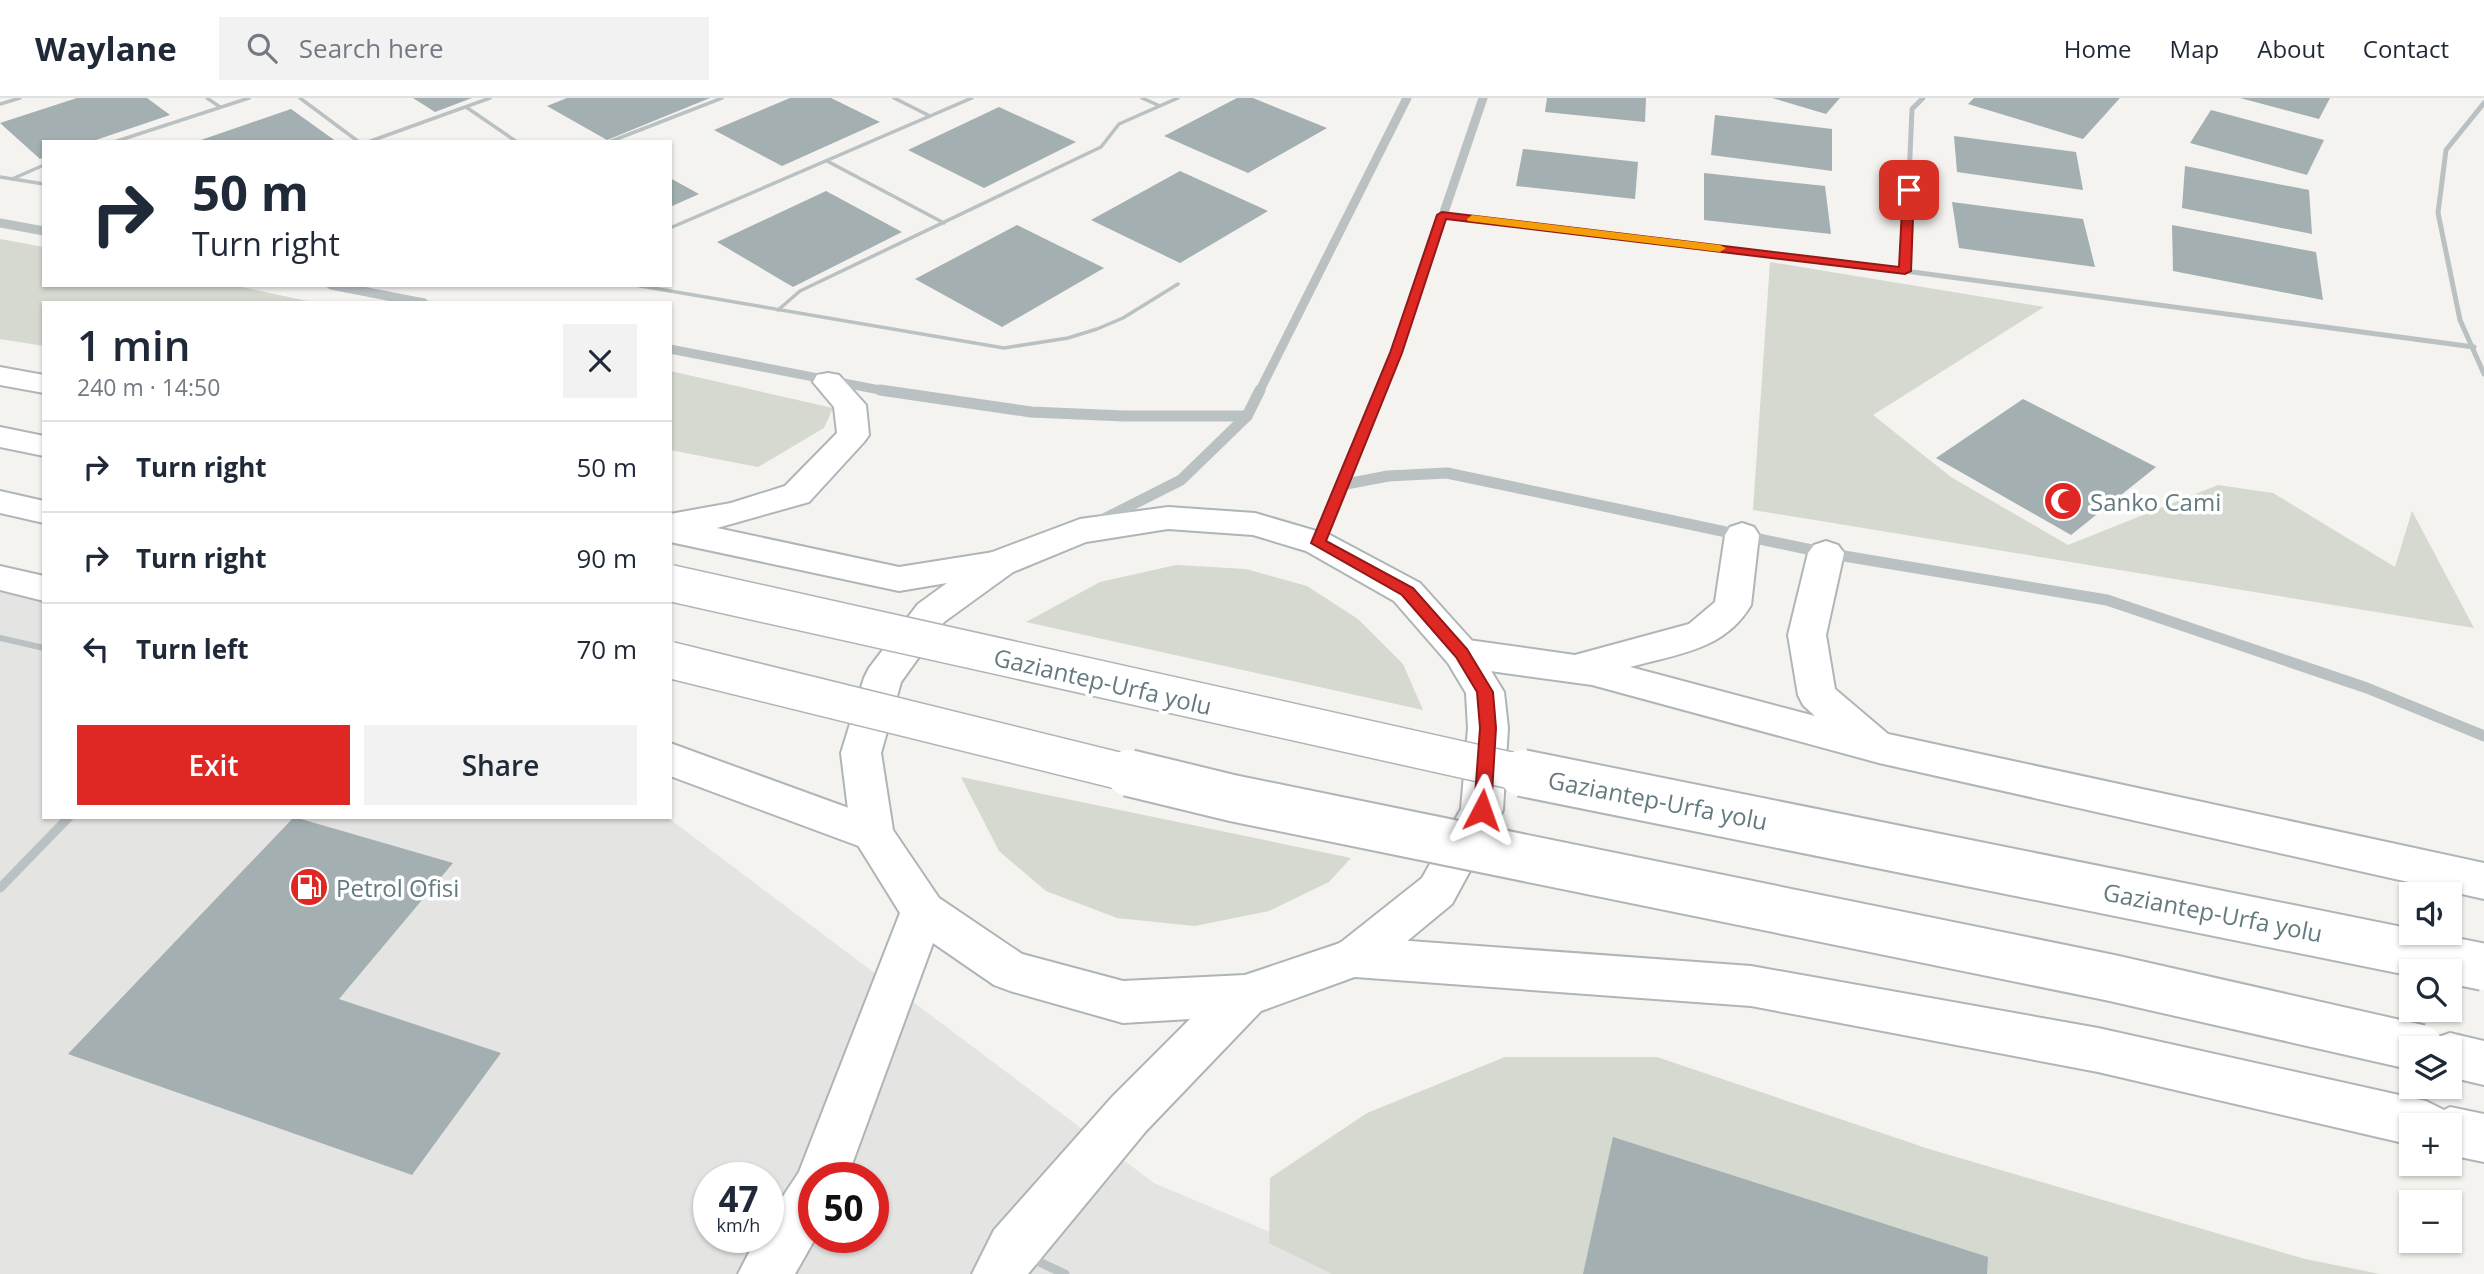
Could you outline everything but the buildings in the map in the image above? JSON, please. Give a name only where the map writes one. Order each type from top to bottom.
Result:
[{"type":"main road","points":[[0,376],[42,384]]},
{"type":"main road","points":[[672,528],[734,514],[797,494],[853,435],[850,405],[828,382]]},
{"type":"main road","points":[[0,437],[42,446]]},
{"type":"main road","points":[[0,502],[42,512]]},
{"type":"main road","points":[[672,528],[900,579],[1000,563],[1080,531],[1168,519],[1255,524],[1318,543],[1408,592],[1461,653],[1485,692],[1488,728],[1482,810],[1437,891],[1355,957],[1245,996],[1123,1002],[1010,971],[923,911],[872,834],[861,753],[883,677],[931,613],[1000,563]]},
{"type":"main road","points":[[1576,669],[1701,634],[1723,617],[1733,606],[1742,535]]},
{"type":"main road","points":[[1826,553],[1807,635],[1816,695],[1879,748]]},
{"type":"main road","points":[[0,578],[42,588]]},
{"type":"main road","name":"Gaziantep-Urfa yolu","points":[[672,583],[1434,755],[2484,967]]},
{"type":"main road","points":[[1461,653],[1576,669],[1879,748],[2484,881]]},
{"type":"main road","points":[[672,660],[1232,798],[2112,978],[2399,1043]]},
{"type":"main road","points":[[672,760],[872,834]]},
{"type":"main road","points":[[828,1162],[923,911]]},
{"type":"main road","points":[[1355,957],[1751,986],[2098,1050],[2399,1119]]},
{"type":"main road","points":[[1006,1262],[1129,1114],[1245,996]]},
{"type":"main road","points":[[2462,1058],[2484,1063]]},
{"type":"main road","points":[[2462,1134],[2484,1139]]},
{"type":"main road","points":[[765,1274],[798,1218]]},
{"type":"street","points":[[1080,531],[1181,480],[1247,416],[1407,98]]},
{"type":"street","points":[[1318,543],[1396,353],[1483,98]]},
{"type":"street","points":[[1905,271],[1912,110],[1923,98]]},
{"type":"street","points":[[2484,103],[2446,150],[2438,213],[2460,320],[2484,374]]},
{"type":"street","points":[[1442,215],[1905,271],[2474,347]]},
{"type":"street","points":[[0,223],[42,232]]},
{"type":"street","points":[[341,287],[414,301]]},
{"type":"street","points":[[672,349],[828,382],[1003,409],[1129,416],[1247,416]]},
{"type":"street","points":[[1341,485],[1388,476],[1447,474],[1826,553],[2107,600],[2367,688],[2484,736]]},
{"type":"street","points":[[0,638],[42,648]]},
{"type":"street","points":[[0,888],[67,819]]},
{"type":"street","points":[[1006,1262],[1065,1274]]},
{"type":"lane","points":[[0,104],[20,98]]},
{"type":"lane","points":[[207,98],[220,107]]},
{"type":"lane","points":[[120,140],[249,98]]},
{"type":"lane","points":[[300,98],[356,140]]},
{"type":"lane","points":[[374,140],[491,98]]},
{"type":"lane","points":[[614,140],[722,98]]},
{"type":"lane","points":[[894,98],[930,116]]},
{"type":"lane","points":[[672,227],[972,98]]},
{"type":"lane","points":[[1142,98],[1160,106]]},
{"type":"lane","points":[[778,310],[800,291],[1101,147],[1119,124],[1178,98]]},
{"type":"lane","points":[[466,107],[514,140]]},
{"type":"lane","points":[[827,161],[944,222]]},
{"type":"lane","points":[[12,179],[42,166]]},
{"type":"lane","points":[[0,177],[42,184]]},
{"type":"lane","points":[[646,287],[1004,348],[1068,338],[1097,329],[1123,318],[1178,284]]},
{"type":"shaded area","points":[[0,239],[42,247],[42,287],[241,287],[308,301],[42,301],[42,346],[0,339]]},
{"type":"shaded area","points":[[1770,262],[2044,307],[1873,415],[1951,477],[2068,545],[2218,485],[2273,493],[2395,567],[2412,511],[2474,628],[1753,510]]},
{"type":"shaded area","points":[[672,371],[833,408],[824,428],[758,467],[672,450]]},
{"type":"shaded area","points":[[1176,565],[1246,569],[1307,586],[1358,619],[1403,664],[1423,710],[1026,622],[1100,582]]},
{"type":"shaded area","points":[[0,583],[42,593],[42,819],[670,819],[1154,1183],[1370,1274],[0,1274]]},
{"type":"shaded area","points":[[961,777],[1351,858],[1329,882],[1269,911],[1195,926],[1117,918],[1046,891],[999,851]]},
{"type":"shaded area","points":[[1505,1057],[1657,1057],[1929,1149],[2305,1259],[2380,1274],[1332,1274],[1269,1243],[1270,1178],[1367,1113]]},
{"type":"slow traffic","points":[[1472,219],[1720,248]]},
{"type":"place","name":"Sanko Cami","points":[[2063,501]]},
{"type":"place","name":"Petrol Ofisi","points":[[309,887]]},
{"type":"route","points":[[1482,810],[1488,728],[1485,692],[1461,653],[1408,592],[1318,543],[1396,353],[1442,215],[1905,271],[1909,190]]}]
